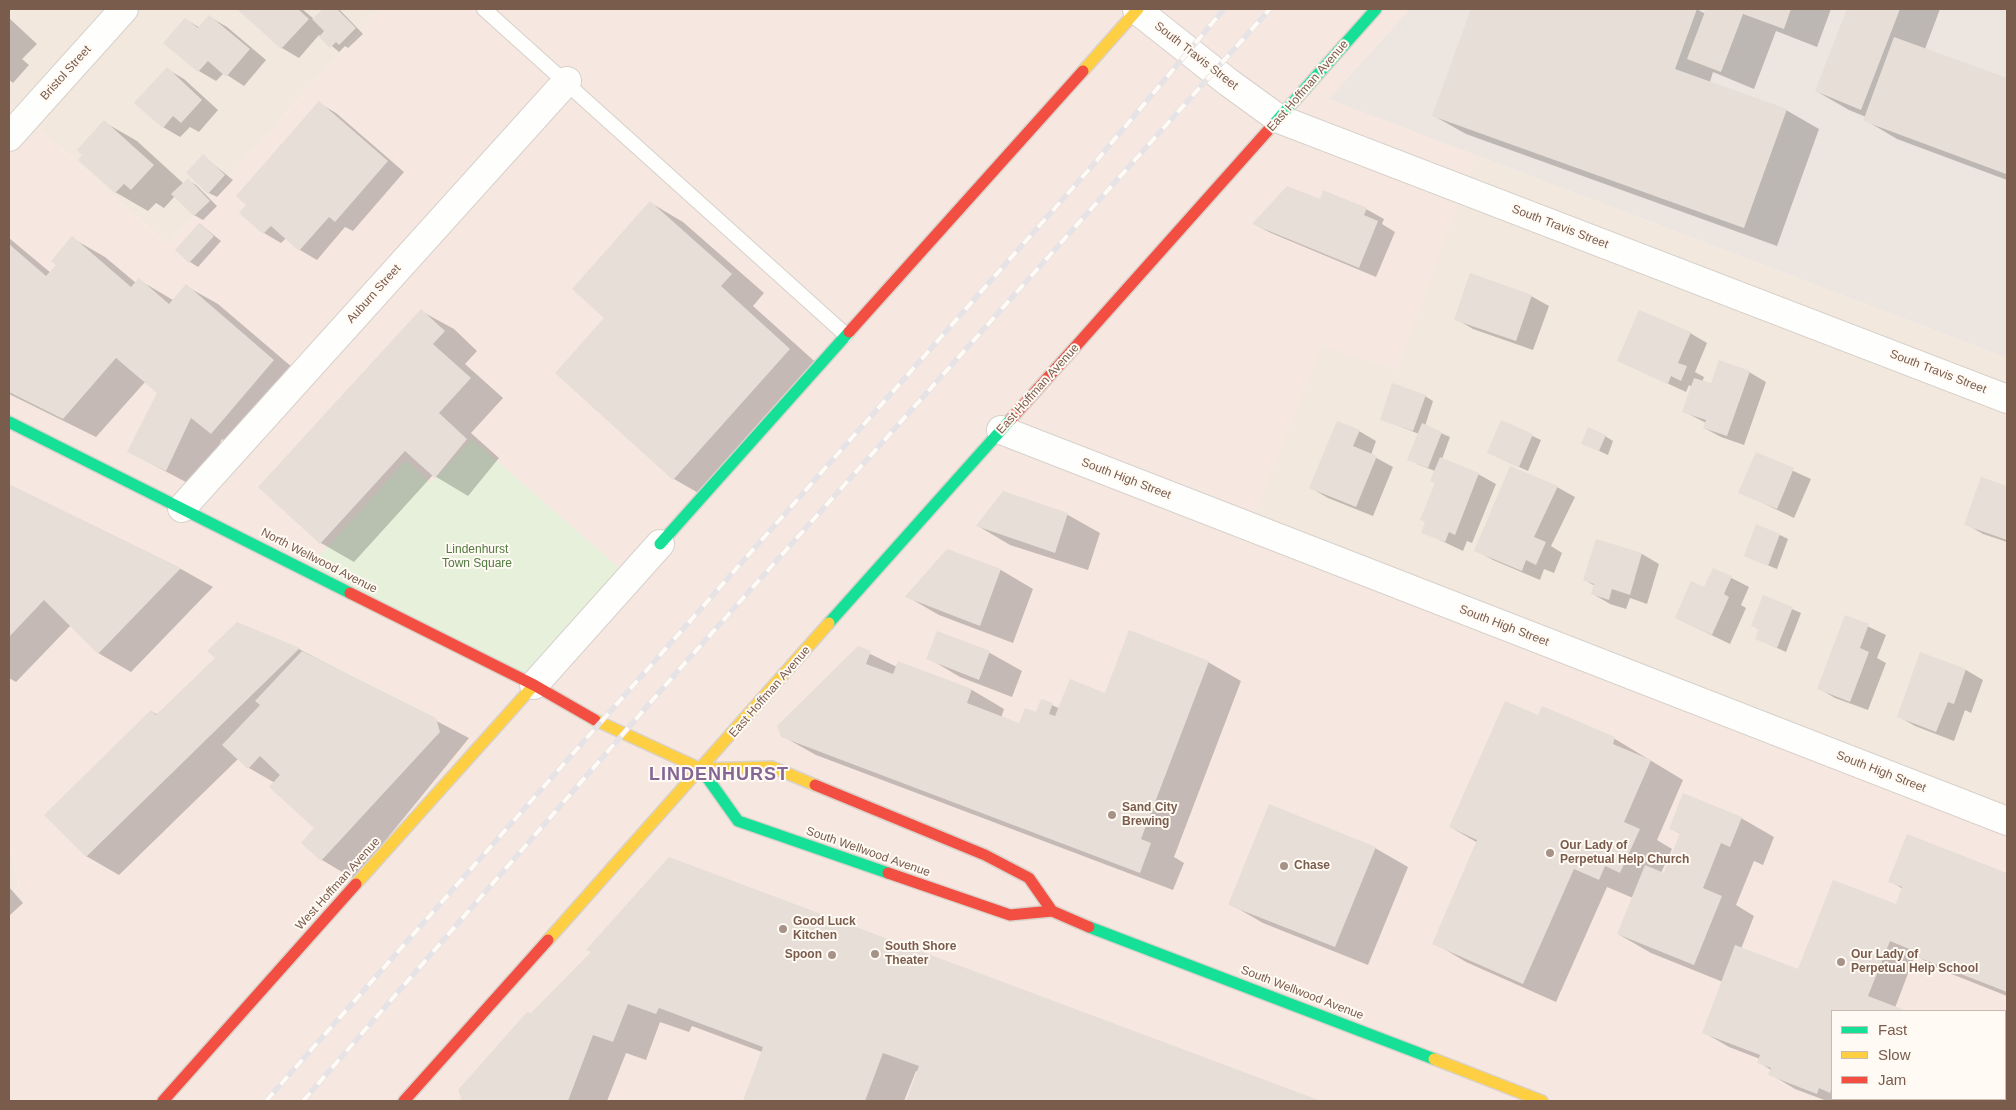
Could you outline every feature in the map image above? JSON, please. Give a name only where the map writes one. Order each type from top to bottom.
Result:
[{"type":"main road","points":[[660,544],[1136,9]]},
{"type":"main road","name":"East Hoffman Avenue","points":[[701,770],[1000,430],[1376,9]]},
{"type":"main road","name":"North Wellwood Avenue","points":[[9,422],[534,685],[613,730]]},
{"type":"main road","name":"West Hoffman Avenue","points":[[163,1101],[534,685]]},
{"type":"main road","name":"South Wellwood Avenue","points":[[613,730],[701,770],[772,767],[993,860],[1029,878],[1052,911]]},
{"type":"main road","points":[[404,1101],[701,770]]},
{"type":"main road","name":"South Wellwood Avenue","points":[[701,770],[738,821],[1010,915],[1052,911],[1085,926],[1215,973],[1542,1101]]},
{"type":"street","name":"Bristol Street","points":[[9,137],[124,9]]},
{"type":"street","name":"South Travis Street","points":[[1136,9],[1228,82],[1279,119],[2007,399]]},
{"type":"street","name":"Auburn Street","points":[[182,508],[567,81]]},
{"type":"street","name":"South High Street","points":[[1000,430],[2007,821]]},
{"type":"street","points":[[534,685],[660,544]]},
{"type":"lane","points":[[484,9],[567,81],[846,335]]},
{"type":"shaded area","points":[[9,9],[380,9],[168,245],[9,102]]},
{"type":"shaded area","points":[[380,9],[1410,9],[1330,99],[1476,155],[1397,370],[1322,346],[1252,520],[2007,808],[2007,1101],[9,1101],[9,896],[19,886],[12,854],[9,850],[9,102],[168,245]]},
{"type":"shaded area","points":[[1410,9],[2007,9],[2007,358],[1329,99]]},
{"type":"shaded area","points":[[1329,99],[2007,358],[2007,1101],[426,1101]]},
{"type":"shaded area","points":[[9,850],[12,854],[19,886],[9,896]]},
{"type":"green space","name":"Lindenhurst Town Square","points":[[472,439],[627,575],[534,680],[309,567],[406,460],[431,483]]},
{"type":"building","points":[[237,9],[298,9],[309,19],[281,49]]},
{"type":"building","points":[[323,9],[337,9],[356,28],[339,45],[336,42],[330,48],[319,37],[324,31],[312,19]]},
{"type":"building","points":[[1471,9],[1697,9],[1675,69],[1787,109],[1744,228],[1432,116]]},
{"type":"building","points":[[1706,9],[1791,9],[1784,29],[1743,14],[1721,72],[1687,59]]},
{"type":"building","points":[[1847,9],[1900,9],[1861,110],[1815,91]]},
{"type":"building","points":[[209,15],[250,49],[226,77],[208,61],[198,72],[163,43],[185,18],[198,28]]},
{"type":"building","points":[[1894,37],[2007,78],[2006,174],[1863,121]]},
{"type":"building","points":[[167,67],[202,100],[181,123],[173,116],[163,128],[134,103]]},
{"type":"building","points":[[319,101],[388,161],[335,222],[329,217],[299,251],[271,226],[263,234],[239,213],[246,205],[236,196]]},
{"type":"building","points":[[104,120],[154,165],[131,190],[124,184],[115,193],[78,160],[82,155],[77,150]]},
{"type":"building","points":[[203,154],[225,175],[208,194],[186,173]]},
{"type":"building","points":[[188,178],[210,201],[194,216],[171,194]]},
{"type":"building","points":[[1287,186],[1320,199],[1323,190],[1367,208],[1364,215],[1378,221],[1359,268],[1252,224]]},
{"type":"building","points":[[650,201],[732,274],[721,286],[790,349],[673,480],[555,373],[604,318],[572,289]]},
{"type":"building","points":[[199,223],[214,236],[189,263],[175,250]]},
{"type":"building","points":[[72,236],[131,287],[139,278],[169,304],[186,284],[274,360],[211,434],[191,418],[166,471],[127,452],[157,393],[116,358],[63,419],[9,392],[9,244],[46,276],[56,265],[51,261]]},
{"type":"building","points":[[1470,273],[1532,295],[1516,341],[1454,320]]},
{"type":"building","points":[[421,309],[445,331],[433,344],[471,378],[439,413],[467,439],[435,478],[405,451],[320,544],[258,487]]},
{"type":"building","points":[[1639,310],[1691,332],[1678,363],[1687,366],[1681,381],[1671,376],[1668,384],[1617,361]]},
{"type":"building","points":[[1719,360],[1750,371],[1727,436],[1703,428],[1706,420],[1682,412],[1694,378],[1711,383]]},
{"type":"building","points":[[1392,383],[1426,395],[1413,431],[1380,420]]},
{"type":"building","points":[[1501,420],[1533,434],[1519,467],[1487,453]]},
{"type":"building","points":[[1337,421],[1360,430],[1353,446],[1377,456],[1356,507],[1309,488]]},
{"type":"building","points":[[1422,423],[1442,432],[1428,468],[1407,460]]},
{"type":"building","points":[[1588,427],[1606,435],[1599,451],[1581,444]]},
{"type":"building","points":[[1756,452],[1794,468],[1777,509],[1738,493]]},
{"type":"building","points":[[1440,457],[1479,473],[1455,535],[1449,532],[1445,542],[1421,533],[1425,522],[1420,520],[1435,483],[1430,481]]},
{"type":"building","points":[[1510,466],[1558,486],[1534,537],[1546,542],[1536,565],[1526,560],[1522,571],[1474,551]]},
{"type":"building","points":[[1981,477],[2007,486],[2007,540],[1964,525]]},
{"type":"building","points":[[9,484],[181,568],[98,654],[44,600],[9,637]]},
{"type":"building","points":[[1003,491],[1068,513],[1055,553],[976,526]]},
{"type":"building","points":[[1756,524],[1780,534],[1768,566],[1744,556]]},
{"type":"building","points":[[1596,539],[1642,553],[1630,595],[1612,589],[1609,600],[1591,594],[1594,584],[1583,580]]},
{"type":"building","points":[[947,549],[1001,569],[980,626],[905,597]]},
{"type":"building","points":[[1713,568],[1732,576],[1724,594],[1729,597],[1712,635],[1675,618],[1691,581],[1704,587]]},
{"type":"building","points":[[1763,595],[1793,607],[1777,648],[1755,639],[1759,629],[1751,626]]},
{"type":"building","points":[[1845,615],[1869,624],[1860,648],[1869,652],[1850,702],[1817,689]]},
{"type":"building","points":[[237,622],[300,648],[86,857],[44,815],[151,710],[156,715],[215,658],[207,651]]},
{"type":"building","points":[[1129,630],[1209,661],[1141,839],[1151,843],[1140,873],[781,737],[777,726],[858,646],[871,651],[866,664],[893,674],[898,661],[972,689],[967,703],[1019,723],[1025,708],[1036,712],[1041,699],[1053,703],[1049,714],[1055,716],[1070,679],[1105,693]]},
{"type":"building","points":[[937,631],[990,651],[979,680],[926,659]]},
{"type":"building","points":[[302,651],[436,718],[440,732],[321,861],[301,843],[314,828],[269,787],[280,775],[260,756],[248,769],[222,745],[260,705],[255,701]]},
{"type":"building","points":[[1920,652],[1966,669],[1954,704],[1948,702],[1936,732],[1897,717]]},
{"type":"building","name":"Our Lady of Perpetual Help Church","points":[[1505,701],[1538,715],[1542,706],[1615,737],[1613,744],[1651,760],[1624,822],[1640,829],[1620,873],[1605,866],[1599,880],[1574,869],[1523,984],[1432,944],[1477,840],[1449,827]]},
{"type":"building","points":[[1683,793],[1742,817],[1730,847],[1721,843],[1703,888],[1722,896],[1694,965],[1617,934],[1645,865],[1664,873],[1680,833],[1669,829]]},
{"type":"building","points":[[1269,804],[1376,847],[1335,947],[1228,905]]},
{"type":"building","name":"Our Lady of Perpetual Help School","points":[[1907,834],[2007,873],[2007,992],[1912,955],[1914,951],[1890,941],[1868,996],[1904,1010],[1831,1010],[1830,1093],[1819,1088],[1817,1094],[1768,1075],[1771,1068],[1757,1063],[1760,1055],[1702,1033],[1735,945],[1798,969],[1833,880],[1896,904],[1902,887],[1888,882]]},
{"type":"building","points":[[669,857],[1321,1101],[906,1101],[919,1066],[883,1053],[865,1101],[743,1101],[763,1047],[659,1008],[656,1014],[628,1004],[613,1042],[593,1035],[568,1101],[462,1101],[458,1090],[527,1012],[531,1013],[591,952],[586,950]]},
{"type":"building","points":[[2007,1043],[2007,1101],[1939,1101],[2006,1100]]},
{"type":"building","points":[[1872,1100],[1900,1100],[1899,1101]]},
{"type":"railway","points":[[266,1101],[1093,165],[1224,9]]},
{"type":"railway","points":[[303,1101],[677,672],[1270,9]]},
{"type":"traffic: fast","points":[[1272,126],[1376,9]]},
{"type":"traffic: fast","points":[[660,544],[849,332]]},
{"type":"traffic: fast","points":[[829,623],[1011,419]]},
{"type":"traffic: fast","points":[[9,422],[350,593]]},
{"type":"traffic: fast","points":[[701,769],[738,821],[888,873]]},
{"type":"traffic: fast","points":[[1089,927],[1434,1059]]},
{"type":"traffic: slow","points":[[1083,71],[1138,9]]},
{"type":"traffic: slow","points":[[548,940],[829,623]]},
{"type":"traffic: slow","points":[[356,884],[534,685]]},
{"type":"traffic: slow","points":[[595,720],[701,769],[772,767],[815,785]]},
{"type":"traffic: slow","points":[[1434,1059],[1542,1101]]},
{"type":"traffic: jam","points":[[849,332],[1083,71]]},
{"type":"traffic: jam","points":[[1011,419],[1272,126]]},
{"type":"traffic: jam","points":[[350,593],[534,685],[595,720]]},
{"type":"traffic: jam","points":[[815,785],[985,855],[1029,878],[1052,911]]},
{"type":"traffic: jam","points":[[888,873],[1010,915],[1052,911],[1089,927]]},
{"type":"traffic: jam","points":[[163,1101],[356,884]]},
{"type":"traffic: jam","points":[[404,1101],[548,940]]},
{"type":"place","name":"Sand City Brewing","points":[[1112,815]]},
{"type":"place","name":"Our Lady of Perpetual Help Church","points":[[1550,853]]},
{"type":"place","name":"Chase","points":[[1284,866]]},
{"type":"place","name":"Good Luck Kitchen","points":[[783,929]]},
{"type":"place","name":"South Shore Theater","points":[[875,954]]},
{"type":"place","name":"Spoon","points":[[832,955]]},
{"type":"place","name":"Our Lady of Perpetual Help School","points":[[1841,962]]},
{"type":"district","name":"LINDENHURST","points":[[719,775]]}]
